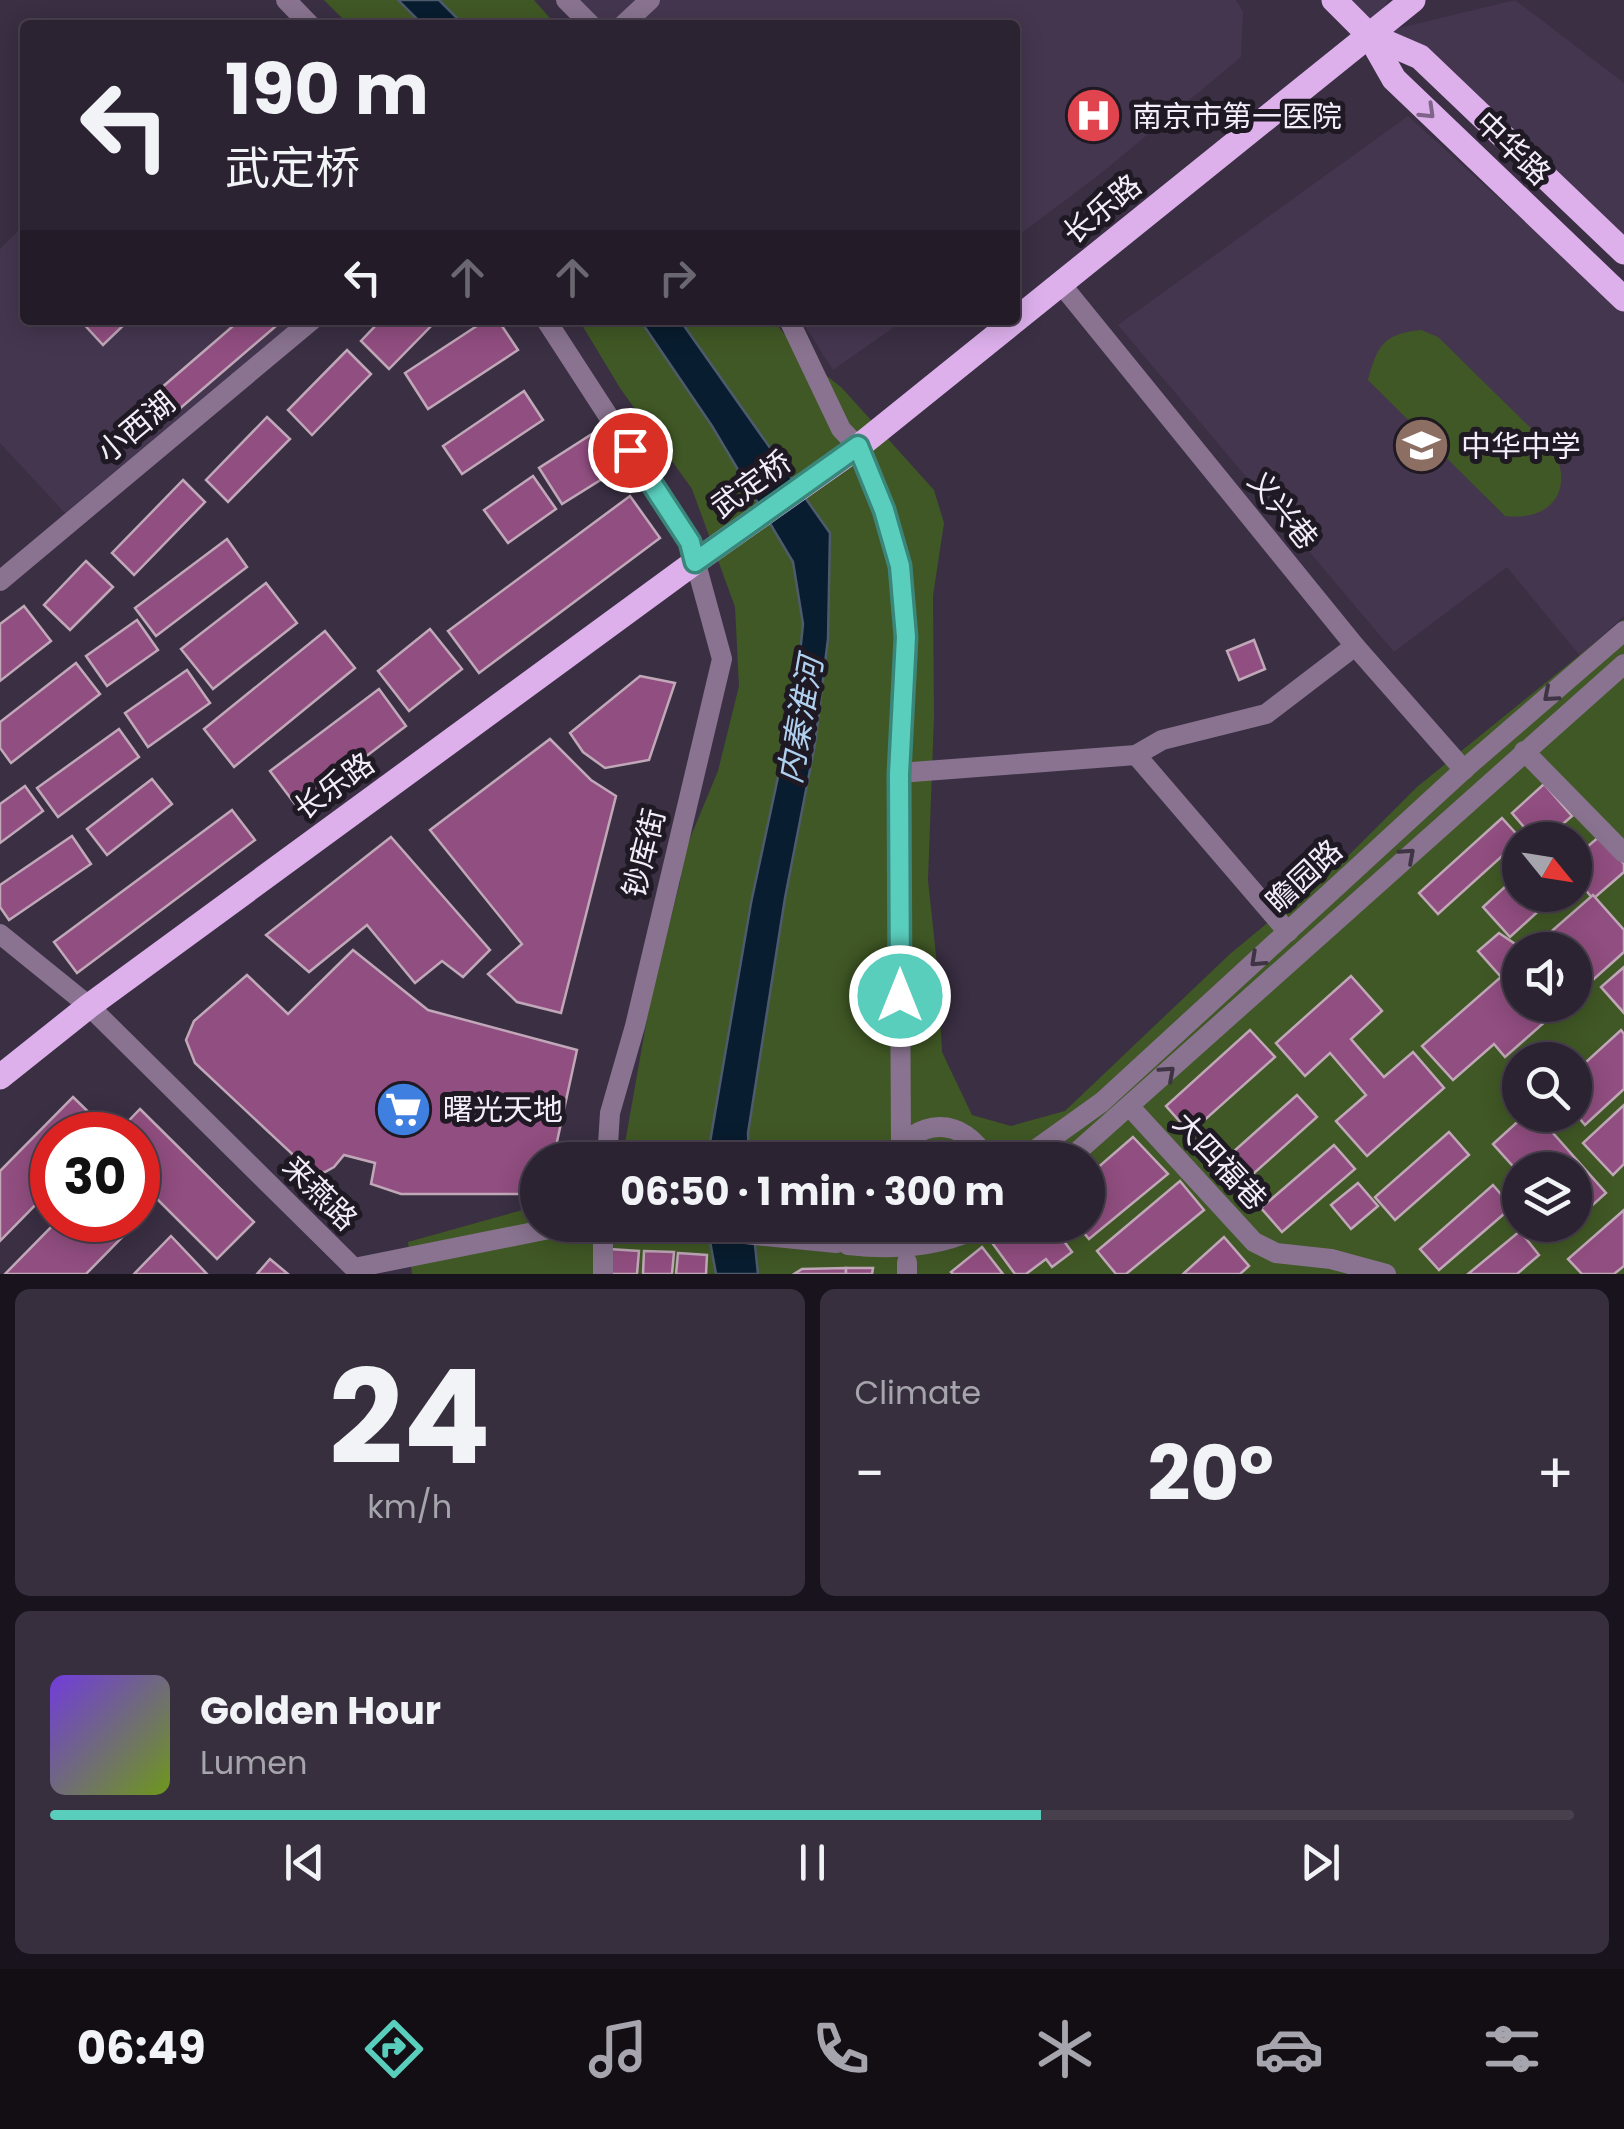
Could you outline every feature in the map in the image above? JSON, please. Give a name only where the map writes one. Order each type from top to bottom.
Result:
[{"type":"main road","name":"中华路","points":[[1334,0],[1370,35],[1394,79],[1624,299]]},
{"type":"main road","name":"长乐路","points":[[1020,314],[1413,0]]},
{"type":"main road","name":"中华路","points":[[1370,35],[1420,57],[1624,252]]},
{"type":"main road","name":"长乐路","points":[[830,467],[849,438],[1005,325]]},
{"type":"main road","name":"武定桥","points":[[703,558],[830,467]]},
{"type":"main road","name":"长乐路","points":[[0,1077],[88,1006],[703,558]]},
{"type":"street","points":[[286,0],[305,20]]},
{"type":"street","points":[[566,0],[586,20]]},
{"type":"street","points":[[628,20],[650,0]]},
{"type":"street","name":"义兴巷","points":[[1061,284],[1355,646],[1466,768],[1469,784],[1476,788],[1487,784]]},
{"type":"street","name":"小西湖","points":[[0,581],[306,325]]},
{"type":"street","name":"钞库街","points":[[549,325],[703,558],[722,659],[635,1026],[610,1113],[608,1142]]},
{"type":"street","points":[[792,325],[884,510],[900,566],[906,637],[899,774],[896,1142]]},
{"type":"street","name":"瞻园路","points":[[1046,1142],[1102,1102],[1466,768],[1624,631]]},
{"type":"street","points":[[899,774],[1136,755],[1162,740],[1266,714],[1355,646]]},
{"type":"street","name":"瞻园路","points":[[1089,1142],[1624,664]]},
{"type":"street","points":[[1524,752],[1624,853]]},
{"type":"street","points":[[1136,755],[1288,932]]},
{"type":"street","points":[[1444,788],[1454,786],[1461,790],[1465,798],[1460,808]]},
{"type":"street","name":"来燕路","points":[[0,934],[88,1006],[356,1271],[520,1236]]},
{"type":"street","name":"大四福巷","points":[[1130,1108],[1254,1242],[1276,1253],[1331,1258],[1386,1274]]},
{"type":"street","points":[[906,1142],[915,1133],[950,1128],[975,1142]]},
{"type":"street","points":[[603,1242],[603,1274]]},
{"type":"street","points":[[810,1242],[879,1248],[933,1242]]},
{"type":"street","points":[[836,1244],[844,1242]]},
{"type":"shaded area","name":"南京市第一医院","points":[[572,0],[1236,0],[1243,12],[1241,57],[1099,175],[1020,234],[1020,20],[590,20]]},
{"type":"shaded area","points":[[1334,0],[1388,0],[1371,35],[1515,0],[1624,83],[1624,252],[1420,57],[1369,35]]},
{"type":"shaded area","name":"中华中学","points":[[1408,116],[1624,312],[1624,616],[1580,656],[1507,567],[1394,652],[1118,325]]},
{"type":"shaded area","points":[[20,229],[20,325],[291,325],[65,513],[0,443],[0,249]]},
{"type":"shaded area","points":[[804,325],[897,325],[833,370]]},
{"type":"green space","points":[[324,0],[534,0],[552,20],[344,20]]},
{"type":"green space","points":[[582,325],[777,325],[802,356],[842,388],[934,490],[944,523],[933,596],[934,717],[928,880],[942,1052],[972,1115],[1011,1126],[1065,1111],[1230,954],[1346,858],[1417,787],[1624,619],[1624,1274],[412,1274],[408,1242],[520,1211],[520,1242],[1105,1242],[1105,1142],[625,1142],[651,996],[680,882],[683,855],[718,771],[739,686],[735,607],[692,489],[620,388]]},
{"type":"green space","points":[[1421,330],[1438,337],[1555,452],[1560,467],[1559,492],[1544,509],[1505,516],[1368,380],[1384,343]]},
{"type":"water","points":[[398,0],[439,0],[459,20],[418,20]]},
{"type":"water","name":"内秦淮河","points":[[643,325],[684,325],[830,533],[828,639],[815,744],[785,898],[748,1142],[710,1142],[751,903],[796,693],[803,624],[793,562],[712,426]]},
{"type":"water","points":[[710,1242],[755,1242],[758,1274],[716,1274]]},
{"type":"building","points":[[85,325],[124,325],[103,345]]},
{"type":"building","points":[[234,325],[277,325],[163,423],[145,402]]},
{"type":"building","points":[[376,325],[432,325],[389,369],[361,341]]},
{"type":"building","points":[[478,325],[501,325],[518,350],[428,409],[405,373]]},
{"type":"building","points":[[347,350],[371,374],[312,435],[288,410]]},
{"type":"building","points":[[524,391],[543,420],[462,474],[443,446]]},
{"type":"building","points":[[267,417],[290,439],[228,502],[206,480]]},
{"type":"building","points":[[595,432],[618,469],[562,504],[539,468]]},
{"type":"building","points":[[533,476],[556,509],[508,543],[484,510]]},
{"type":"building","points":[[183,480],[205,502],[134,575],[112,553]]},
{"type":"building","points":[[630,496],[660,538],[479,673],[448,631]]},
{"type":"building","points":[[227,539],[247,567],[156,636],[135,608]]},
{"type":"building","points":[[86,561],[113,587],[70,630],[44,605]]},
{"type":"building","points":[[266,583],[297,623],[213,689],[181,649]]},
{"type":"building","points":[[24,606],[51,641],[0,681],[0,624]]},
{"type":"building","points":[[137,620],[158,650],[107,686],[86,656]]},
{"type":"building","points":[[430,629],[462,669],[409,711],[378,671]]},
{"type":"building","points":[[325,631],[355,668],[234,767],[204,729]]},
{"type":"building","points":[[1254,640],[1265,669],[1239,680],[1227,651]]},
{"type":"building","points":[[76,663],[100,694],[11,763],[0,748],[0,722]]},
{"type":"building","points":[[187,670],[210,703],[148,747],[125,713]]},
{"type":"building","points":[[640,676],[675,683],[649,760],[605,768],[583,752],[570,733]]},
{"type":"building","points":[[379,689],[406,726],[298,808],[270,771]]},
{"type":"building","points":[[119,729],[139,757],[58,817],[37,788]]},
{"type":"building","points":[[550,739],[591,780],[616,796],[561,1013],[517,1002],[488,974],[522,944],[430,830]]},
{"type":"building","points":[[152,779],[172,804],[107,855],[87,829]]},
{"type":"building","points":[[1544,784],[1572,816],[1565,822],[1520,822],[1512,813]]},
{"type":"building","points":[[25,786],[43,811],[0,843],[0,804]]},
{"type":"building","points":[[232,810],[255,840],[77,973],[54,942]]},
{"type":"building","points":[[1502,818],[1506,822],[1502,822],[1502,856],[1438,914],[1419,893]]},
{"type":"building","points":[[72,836],[91,864],[9,920],[0,907],[0,885]]},
{"type":"building","points":[[1600,836],[1624,864],[1624,872],[1593,899],[1592,898],[1592,843]]},
{"type":"building","points":[[391,837],[490,950],[463,977],[442,961],[415,983],[367,925],[309,972],[266,935]]},
{"type":"building","points":[[1502,890],[1502,912],[1537,912],[1515,932],[1506,932],[1483,907]]},
{"type":"building","points":[[1592,896],[1624,930],[1624,952],[1592,981],[1592,932],[1551,932],[1574,912],[1592,912]]},
{"type":"building","points":[[1499,933],[1502,935],[1502,1022],[1545,1022],[1522,1042],[1502,1042],[1502,1053],[1494,1044],[1453,1080],[1422,1046],[1501,977],[1478,951]]},
{"type":"building","name":"曙光天地","points":[[353,950],[428,1010],[577,1050],[557,1142],[520,1142],[520,1194],[401,1194],[371,1184],[375,1163],[344,1155],[334,1167],[316,1172],[195,1063],[186,1040],[194,1021],[247,975],[288,1014]]},
{"type":"building","points":[[1624,967],[1624,1013],[1601,987]]},
{"type":"building","points":[[1351,976],[1382,1011],[1351,1039],[1384,1077],[1413,1052],[1444,1088],[1367,1156],[1336,1121],[1366,1095],[1330,1053],[1305,1076],[1276,1043]]},
{"type":"building","points":[[1250,1030],[1275,1057],[1190,1133],[1166,1106]]},
{"type":"building","points":[[1621,1030],[1624,1089],[1592,1119],[1592,1056]]},
{"type":"building","points":[[1297,1095],[1317,1117],[1244,1182],[1224,1160]]},
{"type":"building","points":[[73,1097],[88,1112],[58,1112]]},
{"type":"building","points":[[1624,1105],[1624,1164],[1613,1175],[1583,1143]]},
{"type":"building","points":[[160,1129],[254,1222],[217,1259],[160,1202]]},
{"type":"building","points":[[1449,1132],[1469,1155],[1395,1220],[1375,1197]]},
{"type":"building","points":[[1506,1132],[1552,1132],[1570,1152],[1502,1154],[1493,1144]]},
{"type":"building","points":[[1133,1137],[1168,1174],[1105,1226],[1105,1161]]},
{"type":"building","points":[[30,1141],[30,1210],[0,1241],[0,1171]]},
{"type":"building","points":[[1334,1145],[1355,1169],[1282,1232],[1261,1208]]},
{"type":"building","points":[[1592,1177],[1606,1193],[1592,1206]]},
{"type":"building","points":[[1180,1181],[1204,1210],[1126,1274],[1116,1274],[1097,1251]]},
{"type":"building","points":[[1358,1183],[1378,1206],[1351,1229],[1331,1205]]},
{"type":"building","points":[[1493,1185],[1502,1195],[1502,1216],[1439,1270],[1420,1249]]},
{"type":"building","points":[[1624,1210],[1624,1266],[1614,1274],[1582,1274],[1568,1259],[1592,1242]]},
{"type":"building","points":[[171,1236],[207,1274],[134,1274]]},
{"type":"building","points":[[1224,1237],[1249,1266],[1240,1274],[1183,1274]]},
{"type":"building","points":[[36,1242],[117,1242],[86,1274],[5,1274]]},
{"type":"building","points":[[1065,1242],[1072,1252],[1052,1267],[1046,1259],[1026,1274],[1015,1274],[993,1244]]},
{"type":"building","points":[[1507,1242],[1529,1242],[1539,1255],[1517,1274],[1468,1274]]},
{"type":"building","points":[[982,1247],[1003,1274],[951,1272]]},
{"type":"building","points":[[609,1249],[639,1251],[637,1274],[608,1274]]},
{"type":"building","points":[[644,1251],[674,1252],[672,1274],[643,1274]]},
{"type":"building","points":[[678,1253],[707,1255],[706,1274],[676,1274]]},
{"type":"building","points":[[270,1259],[288,1274],[257,1274]]},
{"type":"building","points":[[846,1268],[846,1274],[794,1274],[802,1269]]},
{"type":"building","points":[[846,1268],[873,1268],[872,1274],[846,1274]]},
{"type":"place","name":"南京市第一医院","points":[[1093,116]]},
{"type":"place","name":"中华中学","points":[[1422,446]]},
{"type":"place","name":"曙光天地","points":[[404,1109]]},
{"type":"route","points":[[630,450],[690,542],[695,562],[858,446],[884,510],[900,566],[906,637],[899,774],[900,996]]}]
